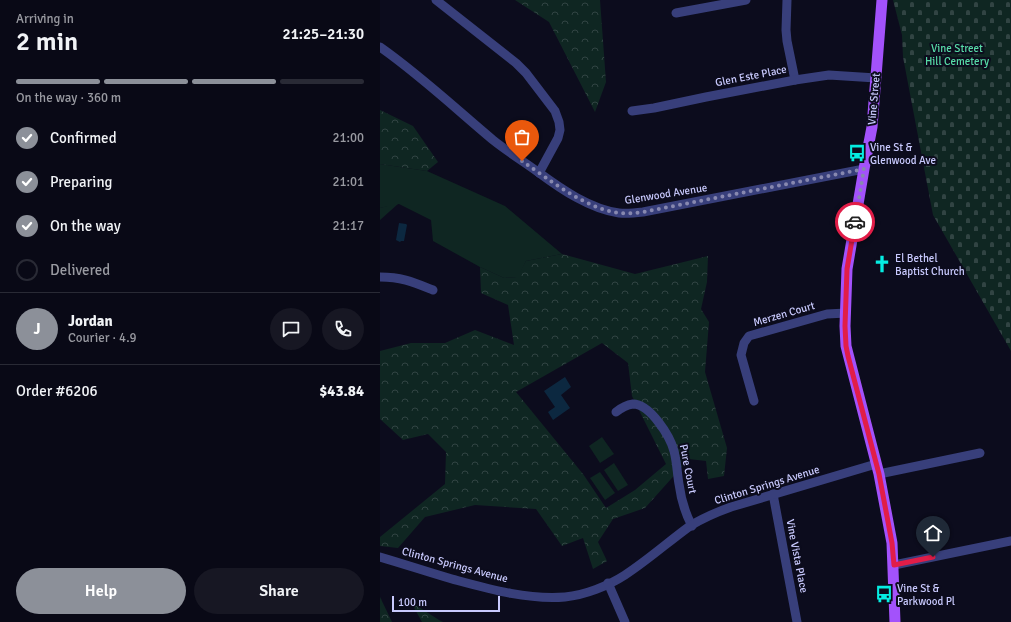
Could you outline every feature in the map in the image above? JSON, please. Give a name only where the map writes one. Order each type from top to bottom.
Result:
[{"type":"main road","name":"Vine Street","points":[[882,0],[872,128],[847,269],[845,326],[846,346],[877,469],[892,543],[895,622]]},
{"type":"street","points":[[436,0],[516,63],[526,73],[555,111],[560,130],[558,138],[539,173]]},
{"type":"street","points":[[676,13],[746,0]]},
{"type":"street","points":[[786,0],[787,41],[795,80]]},
{"type":"street","name":"Glenwood Avenue","points":[[380,47],[400,61],[513,155],[556,185],[605,210],[619,213],[643,212],[864,169]]},
{"type":"street","name":"Glen Este Place","points":[[632,111],[829,75],[876,78]]},
{"type":"street","points":[[380,277],[391,277],[407,280],[433,290]]},
{"type":"street","name":"Merzen Court","points":[[754,401],[741,355],[744,343],[749,336],[827,314],[846,313]]},
{"type":"street","name":"Pure Court","points":[[616,412],[624,406],[634,404],[642,407],[659,423],[674,450],[682,501],[686,515],[692,526]]},
{"type":"street","name":"Clinton Springs Avenue","points":[[380,557],[480,587],[504,592],[536,597],[576,595],[592,590],[624,576],[692,526],[731,507],[773,494],[877,469],[980,453]]},
{"type":"street","name":"Vine Vista Place","points":[[773,494],[797,622]]},
{"type":"street","points":[[894,565],[1011,542]]},
{"type":"street","points":[[608,583],[625,622]]},
{"type":"green space","points":[[515,0],[600,0],[606,82],[595,112],[549,22]]},
{"type":"green space","name":"Vine Street Hill Cemetery","points":[[893,0],[1011,0],[1011,351],[933,215],[903,57],[902,35]]},
{"type":"green space","points":[[380,110],[413,126],[438,162],[427,171],[380,164]]},
{"type":"green space","points":[[380,164],[427,171],[505,206],[562,254],[526,261],[518,277],[504,278],[480,267],[433,241],[431,220],[399,204],[380,208]]},
{"type":"green space","points":[[399,203],[380,220],[380,208]]},
{"type":"green space","points":[[562,254],[635,274],[708,256],[707,282],[701,309],[709,322],[705,372],[727,448],[724,476],[708,479],[706,461],[689,459],[645,508],[613,519],[598,542],[607,561],[593,569],[583,538],[562,546],[536,509],[475,505],[425,517],[398,548],[380,546],[380,537],[445,484],[446,452],[428,434],[403,440],[380,419],[380,351],[411,343],[445,343],[475,330],[514,345],[508,305],[481,293],[480,267],[504,278],[517,277],[526,261]],"holes":[[[602,343],[628,363],[632,396],[666,464],[635,490],[606,508],[583,474],[516,392]]]},
{"type":"green space","points":[[602,437],[614,454],[600,463],[589,446]]},
{"type":"green space","points":[[614,463],[628,485],[618,491],[604,470]]},
{"type":"green space","points":[[600,472],[615,493],[605,500],[590,478]]},
{"type":"green space","points":[[380,597],[392,622],[380,622]]},
{"type":"green space","points":[[411,602],[439,620],[443,622],[422,622]]},
{"type":"water","points":[[399,223],[407,225],[404,241],[400,242],[396,240]]},
{"type":"water","points":[[565,377],[571,387],[561,395],[570,408],[553,420],[548,412],[555,407],[544,391]]},
{"type":"way so far","points":[[522,161],[556,185],[591,204],[605,210],[619,213],[643,212],[864,169],[855,222]]},
{"type":"place","name":"Vine St & Glenwood Ave","points":[[857,153]]},
{"type":"place","name":"El Bethel Baptist Church","points":[[882,264]]},
{"type":"place","name":"Vine St & Parkwood Pl","points":[[884,594]]},
{"type":"route","points":[[855,222],[847,269],[845,326],[846,346],[879,474],[892,543],[894,565],[933,557]]}]
